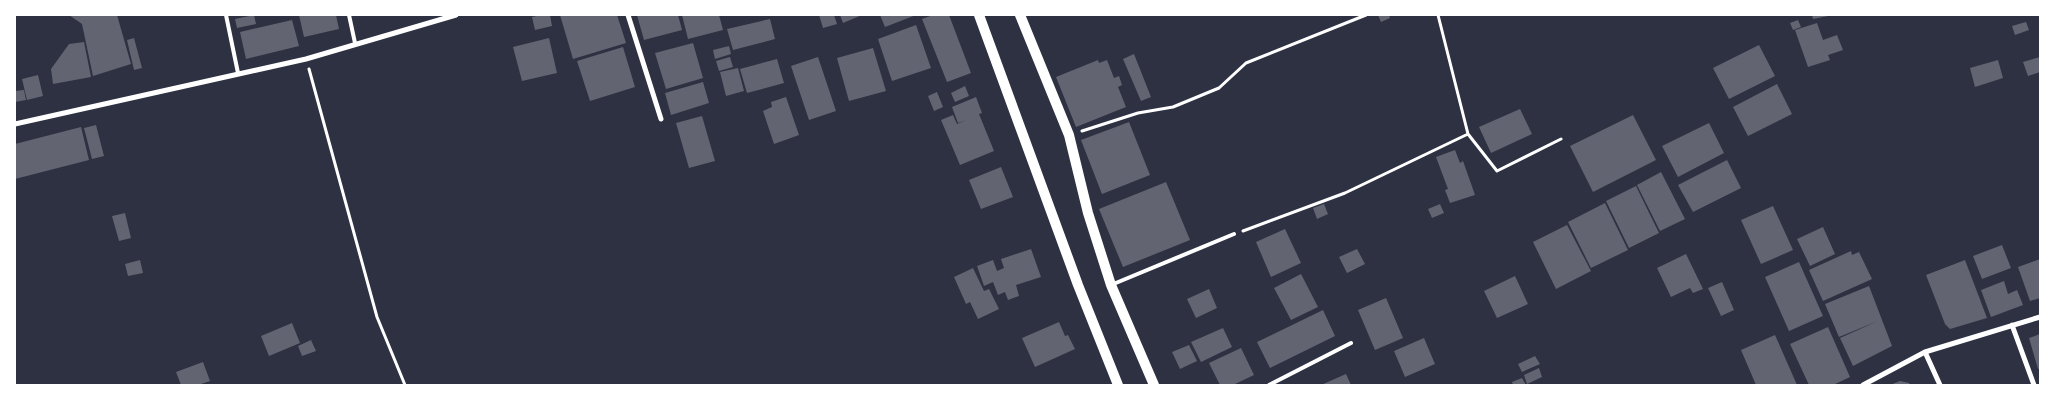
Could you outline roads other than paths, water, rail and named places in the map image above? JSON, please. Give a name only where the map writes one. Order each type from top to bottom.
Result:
[{"type":"main road","points":[[979,15],[1078,285],[1118,385]]},
{"type":"main road","points":[[1020,15],[1069,135],[1088,213],[1111,285],[1154,385]]},
{"type":"street","points":[[15,124],[306,58],[456,15]]},
{"type":"street","points":[[628,15],[661,119]]},
{"type":"street","points":[[1863,385],[1925,352],[2040,317]]},
{"type":"street","points":[[2012,325],[2034,385]]},
{"type":"street","points":[[1925,352],[1940,385]]},
{"type":"lane","points":[[226,15],[238,73]]},
{"type":"lane","points":[[349,15],[355,43]]},
{"type":"lane","points":[[1111,285],[1234,234]]},
{"type":"lane","points":[[1268,385],[1351,343]]}]
